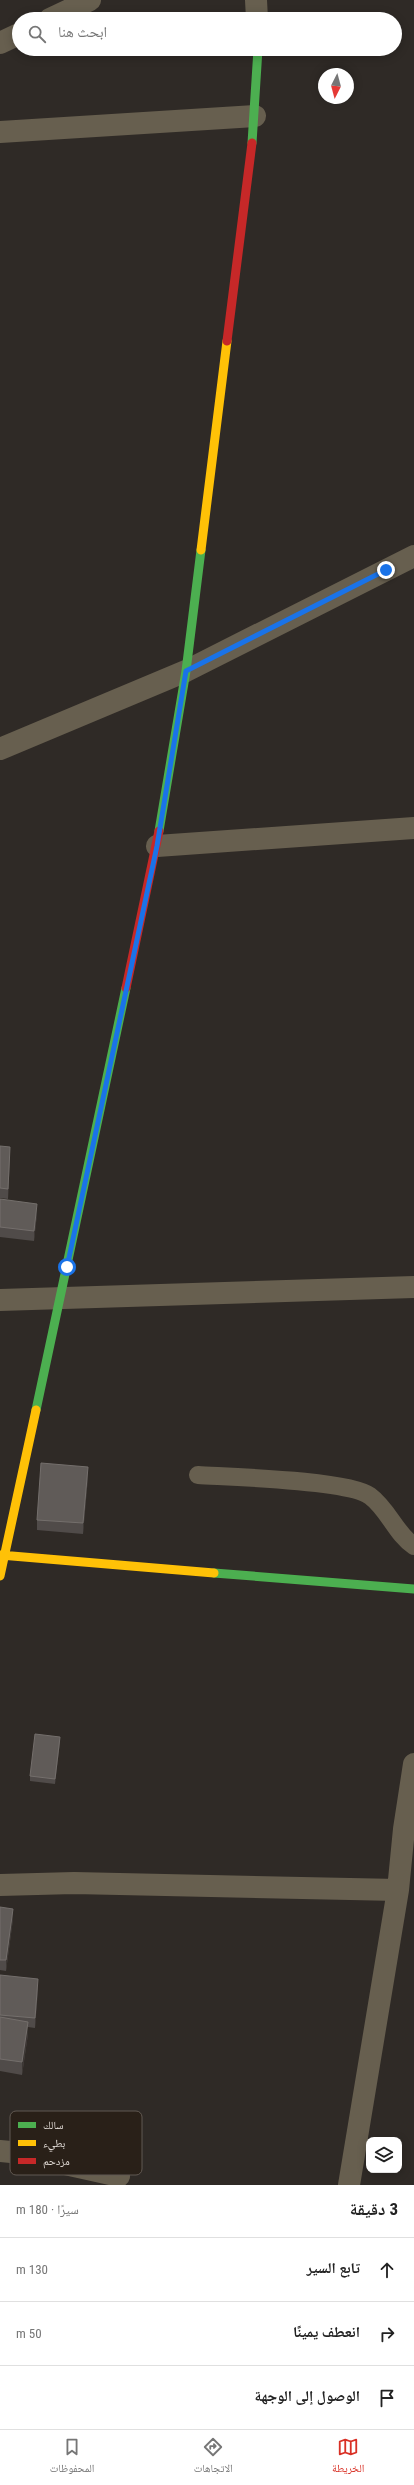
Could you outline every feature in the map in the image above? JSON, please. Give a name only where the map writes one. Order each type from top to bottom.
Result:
[{"type":"street","points":[[65,12],[90,0]]},
{"type":"street","points":[[256,0],[257,12]]},
{"type":"street","points":[[0,43],[12,37]]},
{"type":"street","points":[[0,1576],[2,1555],[60,1298],[157,846],[186,671],[255,116],[258,56]]},
{"type":"street","points":[[0,132],[255,116]]},
{"type":"street","points":[[0,749],[186,671],[414,556]]},
{"type":"street","points":[[157,846],[414,828]]},
{"type":"street","points":[[0,1300],[414,1287]]},
{"type":"street","points":[[2,1555],[414,1589]]},
{"type":"street","points":[[349,2185],[409,1822],[414,1764]]},
{"type":"street","points":[[0,1885],[74,1883],[398,1890]]},
{"type":"street","points":[[0,2151],[10,2152]]},
{"type":"street","points":[[115,2175],[119,2176]]},
{"type":"lane","points":[[198,1475],[341,1486],[368,1494],[382,1507],[414,1546]]},
{"type":"building","points":[[0,1146],[10,1147],[8,1189],[0,1188]]},
{"type":"building","points":[[0,1199],[37,1204],[34,1231],[0,1227]]},
{"type":"building","points":[[41,1463],[88,1467],[83,1523],[37,1520]]},
{"type":"building","points":[[35,1734],[60,1737],[55,1779],[30,1776]]},
{"type":"building","points":[[0,1907],[13,1909],[6,1960],[0,1960]]},
{"type":"building","points":[[0,1975],[38,1979],[35,2018],[0,2015]]},
{"type":"building","points":[[0,2017],[28,2022],[22,2062],[0,2059]]},
{"type":"traffic: fast","points":[[252,143],[258,56]]},
{"type":"traffic: fast","points":[[159,831],[186,671],[201,550]]},
{"type":"traffic: fast","points":[[36,1410],[126,988]]},
{"type":"traffic: fast","points":[[214,1573],[414,1589]]},
{"type":"traffic: slow","points":[[201,550],[227,341]]},
{"type":"traffic: slow","points":[[0,1576],[36,1410]]},
{"type":"traffic: slow","points":[[0,1555],[214,1573]]},
{"type":"traffic: jam","points":[[227,341],[252,143]]},
{"type":"traffic: jam","points":[[126,988],[159,831]]},
{"type":"route","points":[[67,1267],[157,846],[186,671],[386,570]]}]
